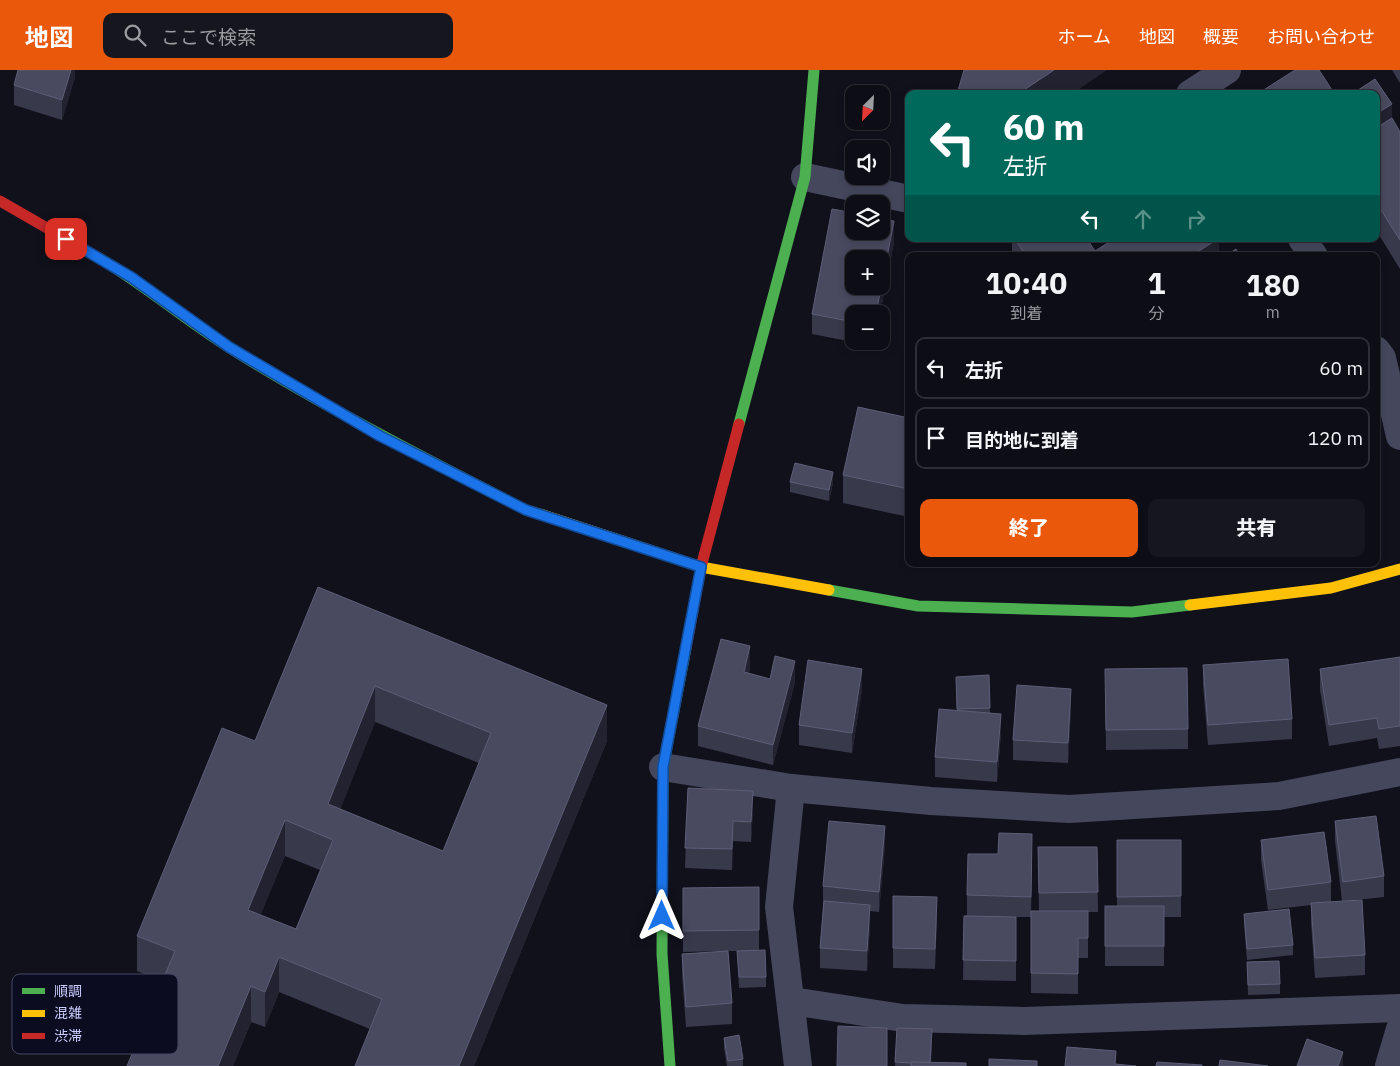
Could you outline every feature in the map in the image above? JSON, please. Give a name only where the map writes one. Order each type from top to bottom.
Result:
[{"type":"street","points":[[670,1066],[662,954],[663,767],[701,567],[805,177],[814,70]]},
{"type":"street","points":[[1202,90],[1227,70]]},
{"type":"street","points":[[805,177],[905,198]]},
{"type":"street","points":[[0,201],[131,277],[229,347],[380,436],[526,510],[701,567],[918,606],[1132,612],[1331,588],[1400,569]]},
{"type":"street","points":[[1380,355],[1400,436]]},
{"type":"street","points":[[663,767],[791,788],[931,802],[1069,809],[1279,796],[1400,772]]},
{"type":"street","points":[[791,788],[779,907],[792,1001],[798,1066]]},
{"type":"street","points":[[792,1001],[903,1018],[1024,1021],[1400,1008]]},
{"type":"street","points":[[1390,1066],[1400,1029]]},
{"type":"building","points":[[18,70],[71,70],[62,100],[14,85]]},
{"type":"building","points":[[964,70],[1054,70],[1024,90],[958,90]]},
{"type":"building","points":[[1295,70],[1319,70],[1332,90],[1264,90]]},
{"type":"building","points":[[1375,79],[1392,104],[1380,112],[1380,90],[1358,90]]},
{"type":"building","points":[[1392,118],[1400,132],[1400,240],[1380,208],[1380,126]]},
{"type":"building","points":[[832,209],[845,211],[845,240],[890,240],[890,220],[894,221],[888,250],[845,250],[845,295],[880,295],[878,305],[845,305],[845,320],[812,314]]},
{"type":"building","points":[[1017,242],[1089,242],[1095,251],[1109,242],[1213,242],[1197,252],[1023,252]]},
{"type":"building","points":[[858,407],[905,417],[905,488],[843,475]]},
{"type":"building","points":[[795,463],[833,472],[829,490],[790,482]]},
{"type":"building","points":[[318,587],[607,705],[459,1066],[355,1066],[382,999],[279,957],[265,992],[251,986],[218,1066],[127,1066],[132,1054],[178,1054],[178,974],[165,974],[175,951],[137,936],[222,728],[255,741]],"holes":[[[375,686],[491,733],[443,851],[328,804]],[[285,820],[333,840],[296,929],[248,910]]]},
{"type":"building","points":[[721,639],[750,646],[744,672],[770,679],[775,656],[795,661],[773,745],[698,726]]},
{"type":"building","points":[[1400,657],[1400,726],[1379,729],[1377,718],[1329,725],[1320,669]]},
{"type":"building","points":[[1288,659],[1292,719],[1208,725],[1203,665]]},
{"type":"building","points":[[808,660],[862,669],[852,733],[799,725]]},
{"type":"building","points":[[1187,668],[1188,729],[1106,730],[1105,669]]},
{"type":"building","points":[[989,675],[990,708],[957,709],[956,677]]},
{"type":"building","points":[[1017,685],[1071,689],[1068,743],[1013,740]]},
{"type":"building","points":[[939,709],[1001,714],[997,762],[935,757]]},
{"type":"building","points":[[688,788],[753,791],[751,822],[733,821],[732,849],[685,848]]},
{"type":"building","points":[[1376,816],[1384,876],[1343,882],[1335,821]]},
{"type":"building","points":[[829,821],[885,826],[879,892],[823,886]]},
{"type":"building","points":[[1324,832],[1331,882],[1268,890],[1261,840]]},
{"type":"building","points":[[999,833],[1032,834],[1031,897],[967,895],[968,854],[998,854]]},
{"type":"building","points":[[1117,840],[1181,840],[1181,896],[1117,897]]},
{"type":"building","points":[[1038,847],[1097,847],[1098,892],[1039,893]]},
{"type":"building","points":[[759,887],[759,930],[683,931],[683,888]]},
{"type":"building","points":[[893,896],[937,897],[935,949],[893,948]]},
{"type":"building","points":[[1362,900],[1365,955],[1315,958],[1311,903]]},
{"type":"building","points":[[824,901],[870,905],[867,951],[820,948]]},
{"type":"building","points":[[1105,906],[1164,906],[1164,946],[1105,946]]},
{"type":"building","points":[[1289,909],[1293,945],[1247,949],[1244,914]]},
{"type":"building","points":[[1031,911],[1088,911],[1088,938],[1078,938],[1078,974],[1031,973]]},
{"type":"building","points":[[964,916],[1016,917],[1016,961],[963,960]]},
{"type":"building","points":[[765,950],[766,977],[739,977],[737,951]]},
{"type":"building","points":[[728,951],[732,1003],[686,1007],[682,954]]},
{"type":"building","points":[[1279,961],[1280,984],[1248,985],[1247,962]]},
{"type":"building","points":[[838,1026],[887,1028],[887,1066],[837,1066]]},
{"type":"building","points":[[897,1028],[932,1029],[930,1063],[895,1062]]},
{"type":"building","points":[[739,1035],[743,1059],[728,1061],[724,1038]]},
{"type":"building","points":[[1307,1039],[1343,1052],[1338,1066],[1297,1066]]},
{"type":"building","points":[[1067,1047],[1116,1051],[1115,1064],[1136,1066],[1065,1066]]},
{"type":"building","points":[[989,1059],[1037,1061],[1037,1066],[989,1066]]},
{"type":"building","points":[[1220,1060],[1268,1066],[1219,1066]]},
{"type":"building","points":[[911,1062],[966,1063],[966,1066],[911,1066]]},
{"type":"building","points":[[1157,1062],[1202,1065],[1202,1066],[1156,1066]]},
{"type":"traffic: fast","points":[[739,424],[805,177],[814,70]]},
{"type":"traffic: fast","points":[[99,258],[213,337],[266,370],[451,472],[526,510],[543,515]]},
{"type":"traffic: fast","points":[[829,590],[918,606],[1132,612],[1190,605]]},
{"type":"traffic: fast","points":[[670,1066],[662,954],[663,767],[686,648]]},
{"type":"traffic: slow","points":[[543,515],[701,567],[829,590]]},
{"type":"traffic: slow","points":[[1190,605],[1331,588],[1400,569]]},
{"type":"traffic: jam","points":[[0,201],[99,258]]},
{"type":"traffic: jam","points":[[686,648],[701,567],[739,424]]},
{"type":"route","points":[[66,239],[131,277],[229,347],[380,436],[526,510],[701,567],[663,767],[662,916]]}]
